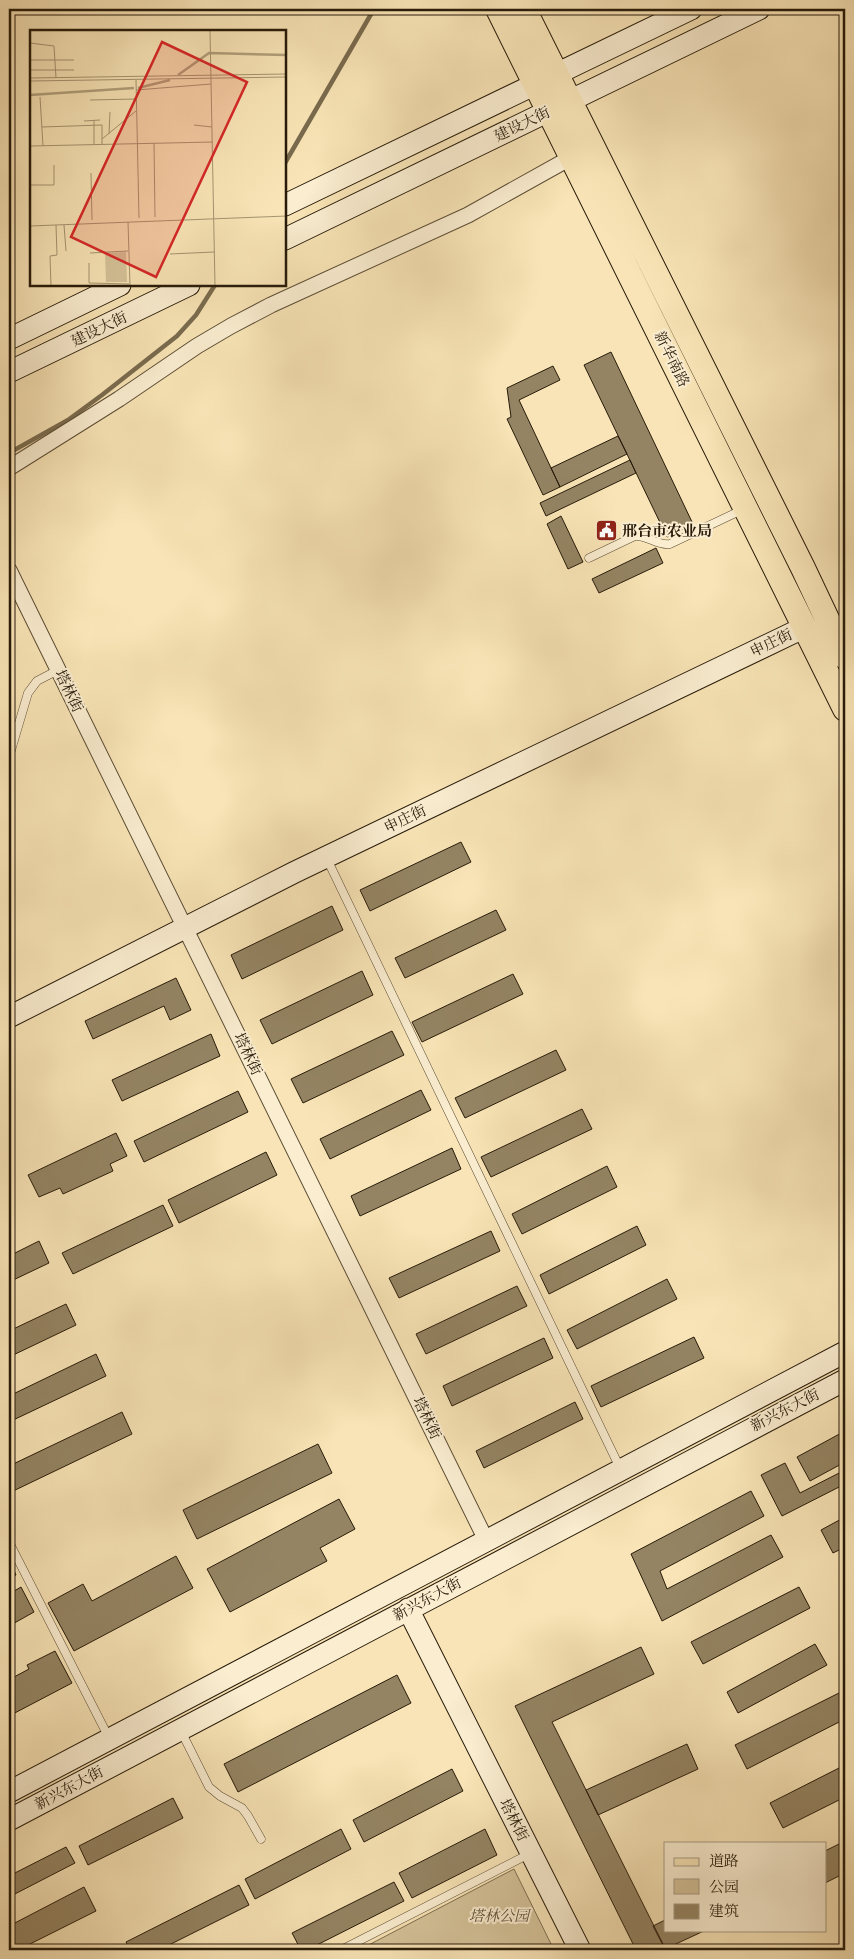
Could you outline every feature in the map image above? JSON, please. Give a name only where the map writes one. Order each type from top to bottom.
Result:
[{"type":"main road","name":"新华南路","points":[[498,9],[845,710]]},
{"type":"main road","name":"新华南路","points":[[524,9],[803,568],[845,657]]},
{"type":"street","name":"建设大街","points":[[286,205],[691,9]]},
{"type":"street","name":"建设大街","points":[[286,239],[759,9]]},
{"type":"street","points":[[9,468],[231,326],[271,305],[468,215],[572,157]]},
{"type":"street","name":"建设大街","points":[[9,339],[118,286]]},
{"type":"street","name":"建设大街","points":[[9,372],[187,286]]},
{"type":"street","name":"塔林街","points":[[9,570],[486,1540]]},
{"type":"street","name":"申庄街","points":[[9,1017],[326,857],[805,627]]},
{"type":"street","name":"新兴东大街","points":[[9,1792],[845,1352]]},
{"type":"street","name":"新兴东大街","points":[[9,1820],[845,1380]]},
{"type":"street","name":"塔林街","points":[[408,1609],[580,1950]]},
{"type":"lane","points":[[589,558],[635,536],[643,536],[664,545],[670,544],[746,508]]},
{"type":"lane","points":[[9,757],[28,693],[37,681],[58,670]]},
{"type":"lane","points":[[326,857],[620,1469]]},
{"type":"lane","points":[[9,1542],[110,1739]]},
{"type":"lane","points":[[180,1729],[209,1787],[220,1796],[242,1808],[261,1839]]},
{"type":"lane","points":[[341,1950],[531,1853]]},
{"type":"green space","name":"塔林公园","points":[[514,1869],[554,1950],[359,1950]]},
{"type":"building","points":[[611,352],[693,524],[667,537],[584,365]]},
{"type":"building","points":[[553,366],[560,380],[519,400],[560,487],[543,495],[507,419],[511,417],[507,388]]},
{"type":"building","points":[[618,436],[627,454],[560,487],[551,468]]},
{"type":"building","points":[[630,460],[636,473],[546,516],[540,503]]},
{"type":"building","points":[[561,516],[583,562],[568,569],[547,524]]},
{"type":"building","points":[[656,548],[663,563],[599,593],[592,579]]},
{"type":"building","points":[[461,842],[471,862],[370,911],[360,890]]},
{"type":"building","points":[[332,906],[343,930],[242,979],[231,955]]},
{"type":"building","points":[[496,910],[506,930],[405,978],[395,958]]},
{"type":"building","points":[[362,971],[373,995],[272,1044],[260,1020]]},
{"type":"building","points":[[513,974],[523,994],[422,1042],[412,1022]]},
{"type":"building","points":[[176,978],[191,1010],[170,1020],[164,1006],[93,1039],[85,1021]]},
{"type":"building","points":[[392,1031],[404,1055],[303,1103],[291,1079]]},
{"type":"building","points":[[211,1034],[220,1056],[122,1101],[112,1080]]},
{"type":"building","points":[[556,1050],[566,1070],[465,1118],[455,1098]]},
{"type":"building","points":[[421,1090],[431,1110],[330,1159],[320,1139]]},
{"type":"building","points":[[238,1091],[248,1112],[144,1162],[134,1141]]},
{"type":"building","points":[[582,1109],[592,1129],[491,1177],[481,1157]]},
{"type":"building","points":[[116,1133],[127,1156],[110,1164],[113,1171],[63,1194],[60,1188],[39,1197],[28,1175]]},
{"type":"building","points":[[452,1148],[461,1169],[360,1216],[351,1196]]},
{"type":"building","points":[[266,1152],[277,1175],[179,1223],[168,1200]]},
{"type":"building","points":[[607,1166],[617,1187],[522,1234],[512,1214]]},
{"type":"building","points":[[163,1205],[173,1226],[73,1274],[62,1253]]},
{"type":"building","points":[[637,1226],[646,1245],[549,1294],[540,1275]]},
{"type":"building","points":[[491,1231],[500,1251],[399,1298],[389,1278]]},
{"type":"building","points":[[39,1241],[49,1263],[9,1282],[9,1256]]},
{"type":"building","points":[[667,1279],[677,1299],[577,1349],[567,1330]]},
{"type":"building","points":[[517,1286],[527,1306],[426,1354],[416,1334]]},
{"type":"building","points":[[66,1304],[76,1325],[9,1357],[9,1331]]},
{"type":"building","points":[[694,1337],[704,1358],[601,1407],[591,1386]]},
{"type":"building","points":[[544,1338],[553,1358],[452,1406],[443,1386]]},
{"type":"building","points":[[96,1354],[106,1376],[9,1422],[9,1396]]},
{"type":"building","points":[[575,1402],[583,1419],[484,1468],[476,1451]]},
{"type":"building","points":[[122,1412],[132,1434],[9,1493],[9,1466]]},
{"type":"building","points":[[845,1431],[845,1462],[810,1481],[797,1457]]},
{"type":"building","points":[[318,1444],[332,1473],[197,1539],[183,1510]]},
{"type":"building","points":[[785,1463],[800,1493],[845,1470],[845,1484],[782,1516],[761,1475]]},
{"type":"building","points":[[751,1491],[764,1516],[660,1571],[667,1589],[771,1535],[783,1557],[662,1621],[631,1554]]},
{"type":"building","points":[[339,1499],[355,1529],[320,1548],[327,1561],[230,1612],[207,1569]]},
{"type":"building","points":[[845,1517],[845,1547],[833,1553],[821,1530]]},
{"type":"building","points":[[176,1556],[193,1588],[74,1651],[48,1603],[83,1584],[92,1601]]},
{"type":"building","points":[[9,1559],[16,1575],[9,1578]]},
{"type":"building","points":[[21,1587],[34,1612],[9,1626],[9,1594]]},
{"type":"building","points":[[799,1587],[810,1608],[703,1664],[691,1642]]},
{"type":"building","points":[[815,1644],[827,1665],[738,1713],[727,1692]]},
{"type":"building","points":[[641,1647],[654,1674],[552,1722],[666,1950],[636,1950],[515,1706]]},
{"type":"building","points":[[55,1651],[72,1683],[9,1716],[9,1675],[12,1673],[14,1677],[29,1669],[27,1665]]},
{"type":"building","points":[[397,1675],[411,1703],[238,1792],[224,1764]]},
{"type":"building","points":[[845,1690],[845,1719],[747,1769],[735,1745]]},
{"type":"building","points":[[687,1744],[698,1769],[598,1815],[586,1790]]},
{"type":"building","points":[[845,1765],[845,1797],[783,1828],[770,1803]]},
{"type":"building","points":[[452,1769],[463,1791],[364,1842],[353,1820]]},
{"type":"building","points":[[173,1798],[183,1818],[88,1865],[79,1846]]},
{"type":"building","points":[[341,1829],[351,1849],[255,1899],[245,1879]]},
{"type":"building","points":[[485,1829],[497,1855],[412,1898],[399,1873]]},
{"type":"building","points":[[845,1841],[845,1873],[826,1882],[826,1850]]},
{"type":"building","points":[[66,1847],[75,1863],[9,1897],[9,1876]]},
{"type":"building","points":[[394,1882],[404,1901],[307,1950],[301,1950],[292,1933]]},
{"type":"building","points":[[239,1885],[249,1905],[159,1950],[130,1950],[126,1942]]},
{"type":"building","points":[[84,1887],[96,1911],[18,1950],[9,1950],[9,1926]]},
{"type":"building","points":[[664,1920],[664,1932],[702,1932],[665,1949],[653,1926]]},
{"type":"waterway","points":[[286,161],[374,9]]},
{"type":"waterway","points":[[9,453],[68,420],[177,336],[196,315],[214,286]]},
{"type":"place","name":"邢台市农业局","points":[[606,531]]}]
